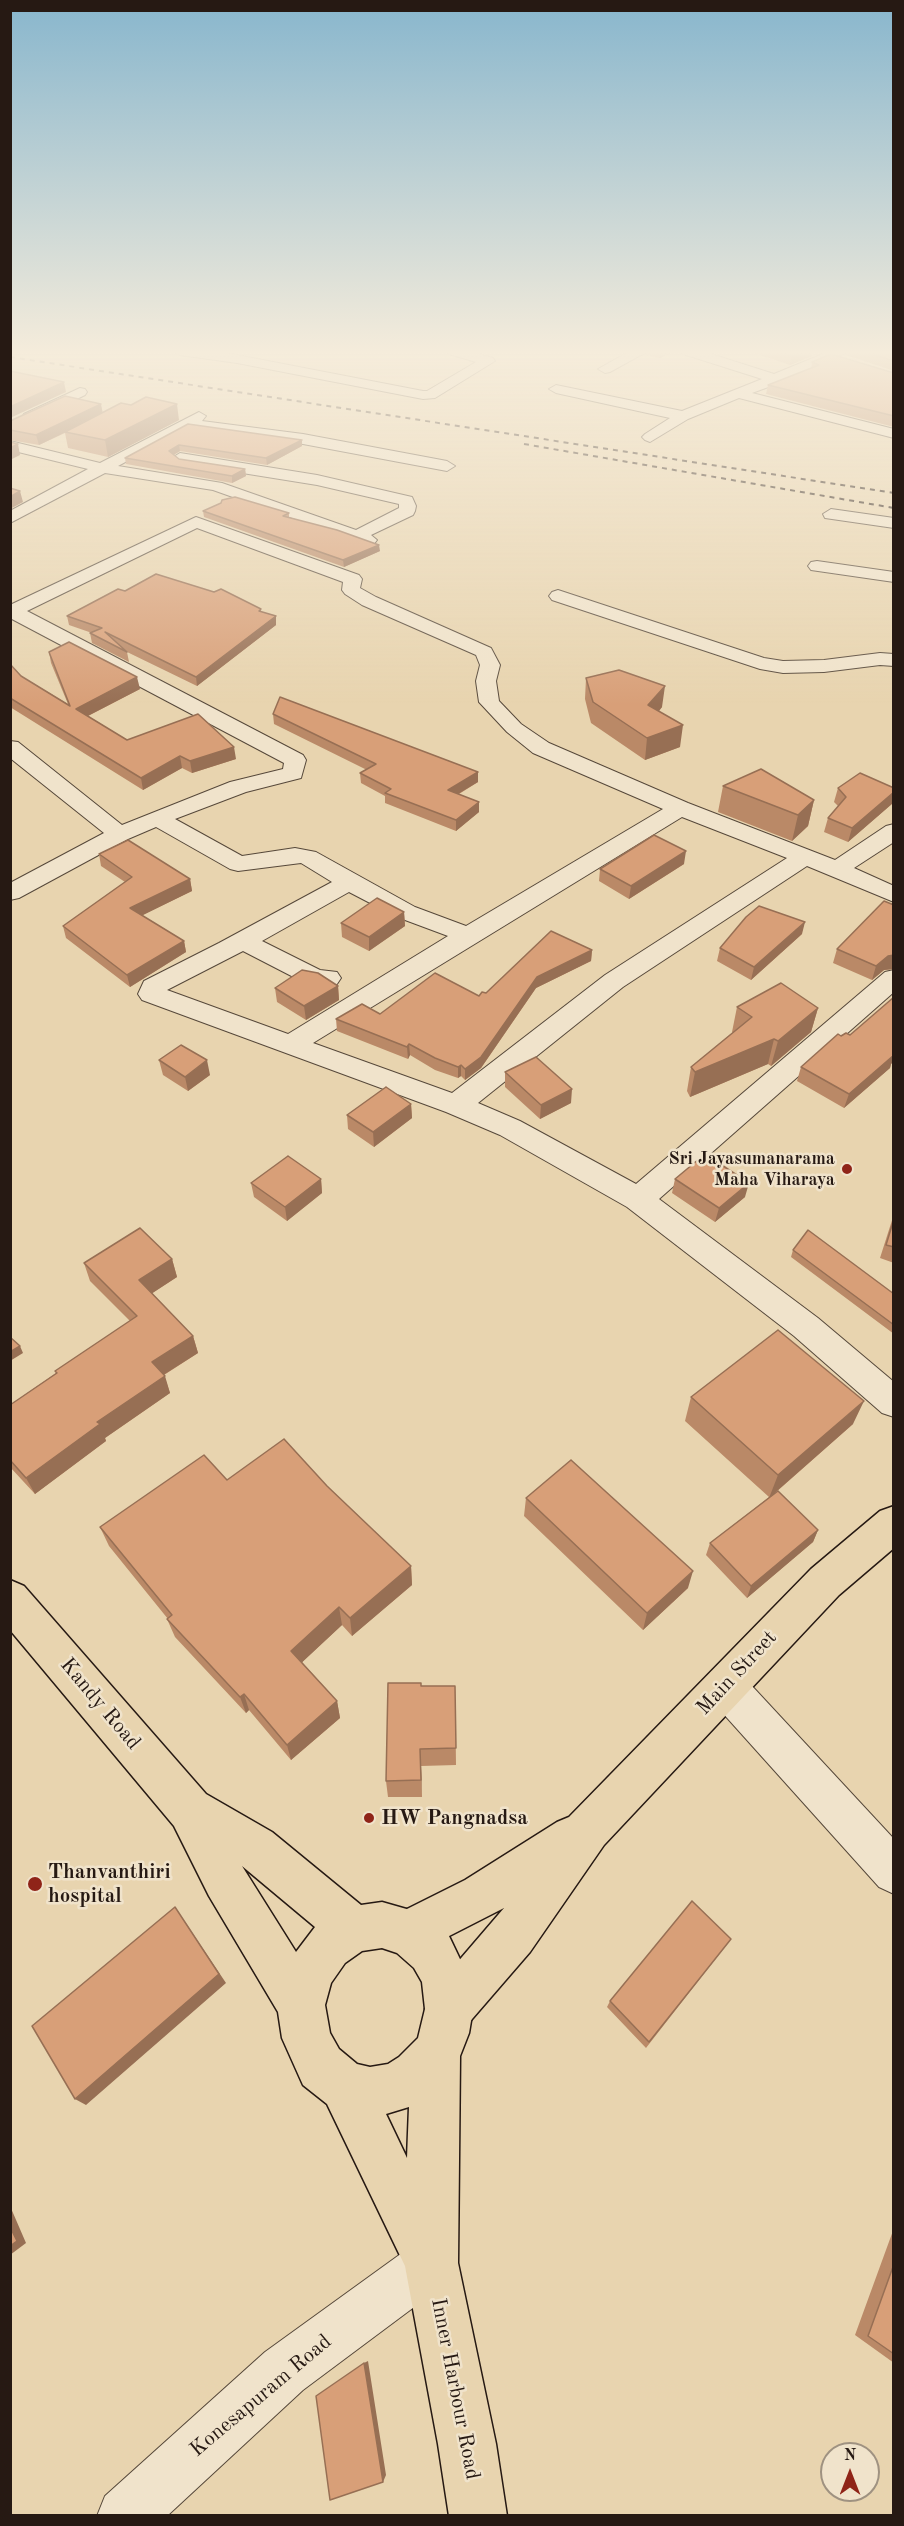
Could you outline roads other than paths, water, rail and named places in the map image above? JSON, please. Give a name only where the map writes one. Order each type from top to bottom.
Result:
[{"type":"main road","name":"Main Street","points":[[442,2032],[588,1829],[825,1582],[894,1523]]},
{"type":"main road","name":"Kandy Road","points":[[10,1599],[190,1810],[225,1880],[301,2005]]},
{"type":"main road","name":"Kandy Road","points":[[190,1810],[256,1848],[354,1929]]},
{"type":"main road","name":"Main Street","points":[[410,1933],[481,1896],[588,1829]]},
{"type":"main road","points":[[382,1925],[410,1933],[431,1951],[445,1978],[442,2032],[417,2075],[394,2088],[370,2092],[345,2086],[321,2067],[306,2038],[301,2005],[310,1972],[328,1946],[354,1929],[382,1925]]},
{"type":"main road","name":"Inner Harbour Road","points":[[442,2032],[431,2263],[467,2444],[478,2516]]},
{"type":"main road","name":"Inner Harbour Road","points":[[345,2086],[431,2263]]},
{"type":"street","points":[[10,518],[100,469]]},
{"type":"street","points":[[108,469],[216,486],[363,538],[406,511],[408,506],[406,501],[317,480],[245,469]]},
{"type":"street","points":[[831,514],[894,523]]},
{"type":"street","points":[[12,611],[196,522],[353,579],[351,590],[369,601],[484,652],[490,665],[486,681],[489,702],[514,728],[541,748],[680,808],[837,869],[894,895]]},
{"type":"street","points":[[817,566],[894,577]]},
{"type":"street","points":[[558,596],[760,663],[783,667],[825,666],[879,659],[894,660]]},
{"type":"street","points":[[10,893],[120,834],[157,818],[238,787],[293,773],[296,760],[12,611]]},
{"type":"street","points":[[10,747],[120,834]]},
{"type":"street","points":[[290,1045],[680,808]]},
{"type":"street","points":[[157,818],[238,864],[295,855],[308,857],[406,912],[468,935]]},
{"type":"street","points":[[837,869],[894,831]]},
{"type":"street","points":[[456,1105],[614,981],[804,856]]},
{"type":"street","points":[[349,882],[153,987],[151,994],[456,1105],[510,1128],[638,1198],[806,1327],[894,1403]]},
{"type":"street","points":[[242,941],[316,978],[328,978]]},
{"type":"street","points":[[638,1198],[654,1187],[894,978]]},
{"type":"street","points":[[725,1686],[894,1872]]},
{"type":"street","name":"Konesapuram Road","points":[[125,2516],[284,2371],[431,2263]]},
{"type":"railway","points":[[668,469],[894,508]]},
{"type":"railway","points":[[737,469],[894,493]]},
{"type":"place","name":"Sri Jayasumanarama Maha Viharaya","points":[[847,1169]]},
{"type":"place","name":"HW Pangnadsa","points":[[369,1818]]},
{"type":"place","name":"Thanvanthiri hospital","points":[[35,1884]]}]
